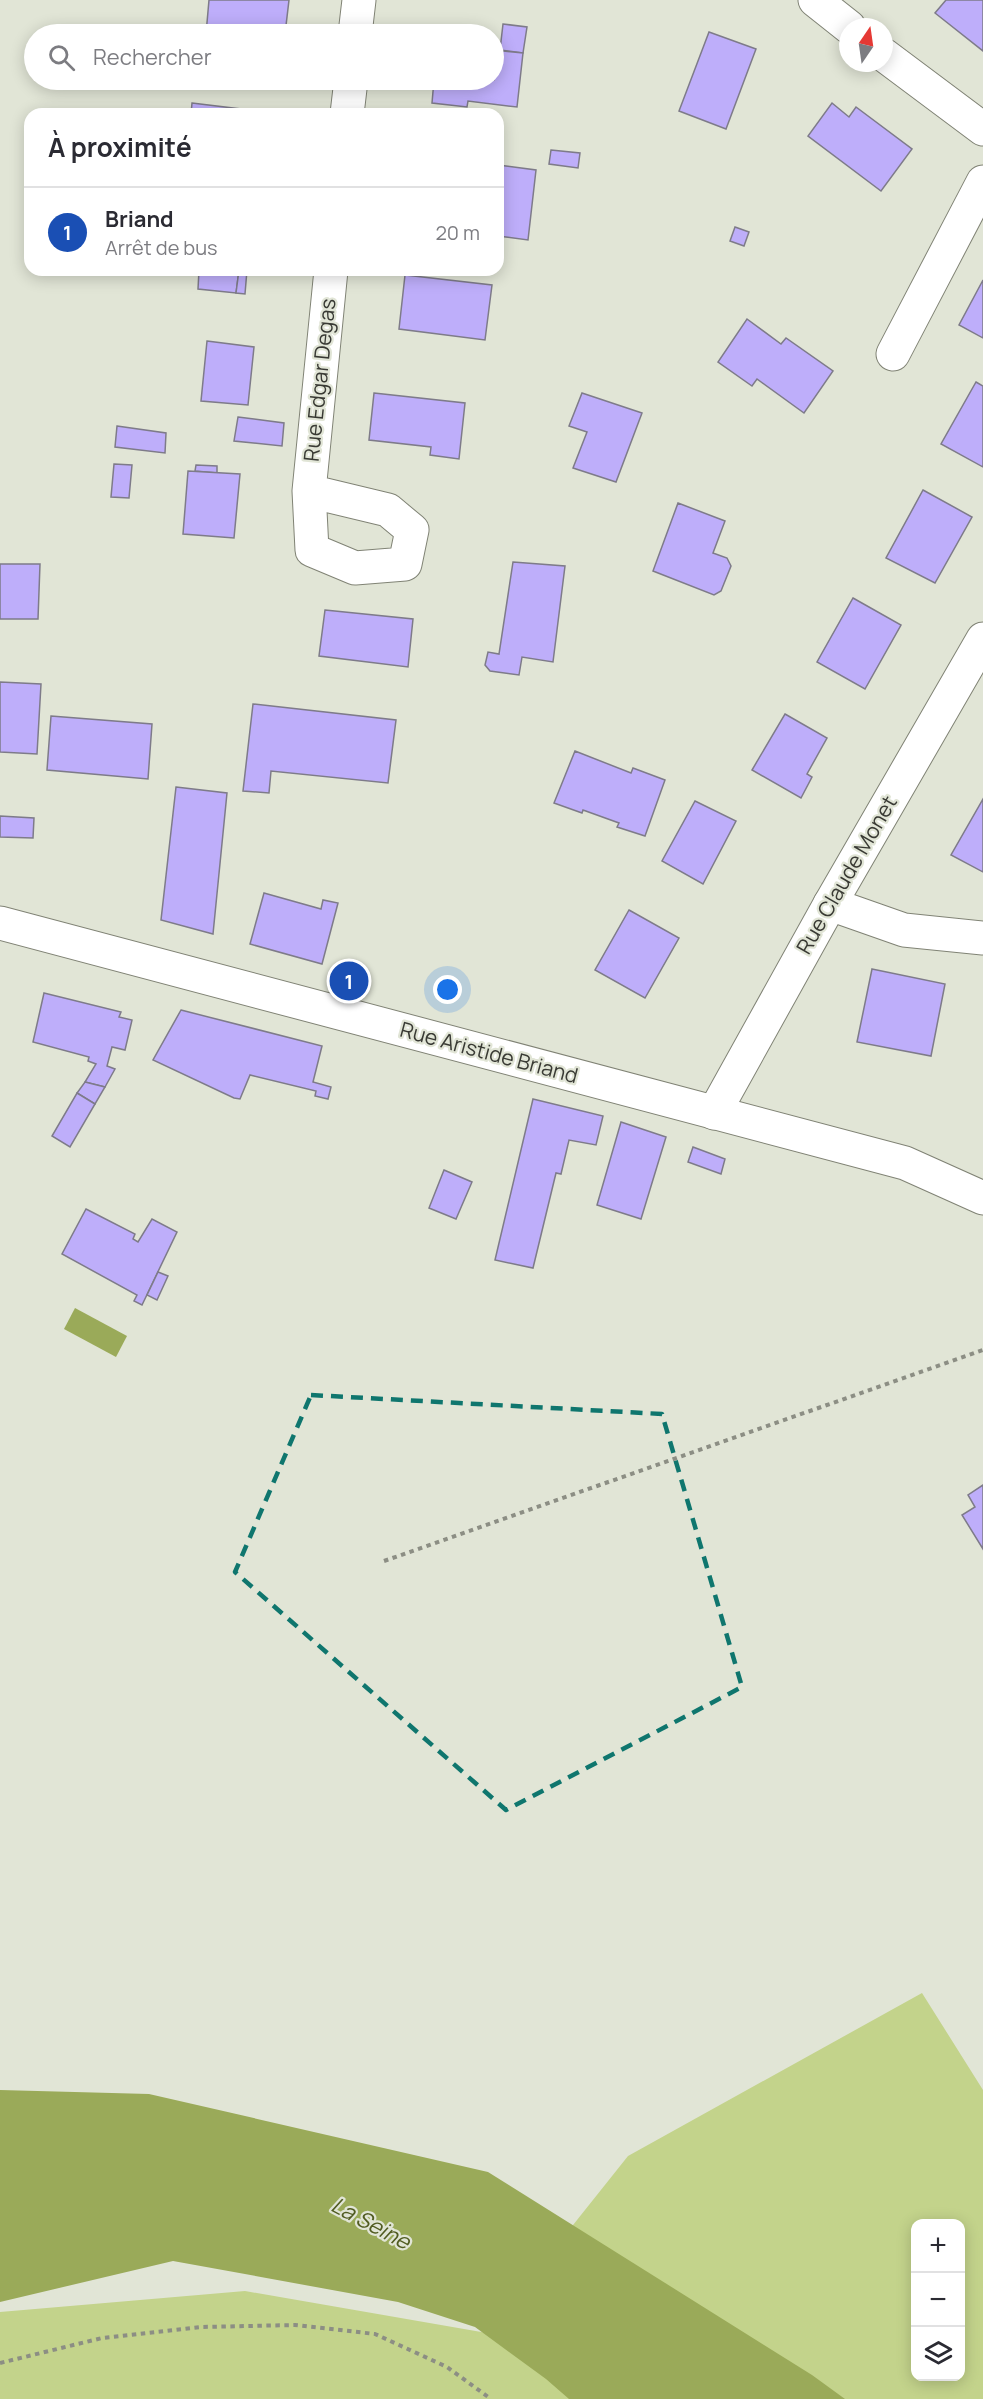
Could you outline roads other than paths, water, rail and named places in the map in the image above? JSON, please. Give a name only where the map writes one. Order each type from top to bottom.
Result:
[{"type":"street","points":[[356,24],[359,0]]},
{"type":"street","points":[[815,0],[839,19]]},
{"type":"street","points":[[893,62],[983,129]]},
{"type":"street","points":[[348,108],[350,90]]},
{"type":"street","points":[[893,354],[983,182]]},
{"type":"street","name":"Rue Edgar Degas","points":[[309,490],[330,276]]},
{"type":"street","name":"Rue Claude Monet","points":[[714,1113],[830,904],[983,639]]},
{"type":"street","points":[[830,904],[904,930],[983,938]]},
{"type":"street","name":"Rue Aristide Briand","points":[[0,923],[905,1163],[979,1196]]},
{"type":"water","points":[[75,1308],[127,1336],[116,1357],[64,1329]]},
{"type":"water","name":"La Seine","points":[[0,2090],[149,2094],[488,2172],[812,2375],[845,2399],[569,2399],[546,2379],[475,2327],[398,2302],[173,2261],[0,2302]]},
{"type":"place","name":"Briand","points":[[349,981]]}]
